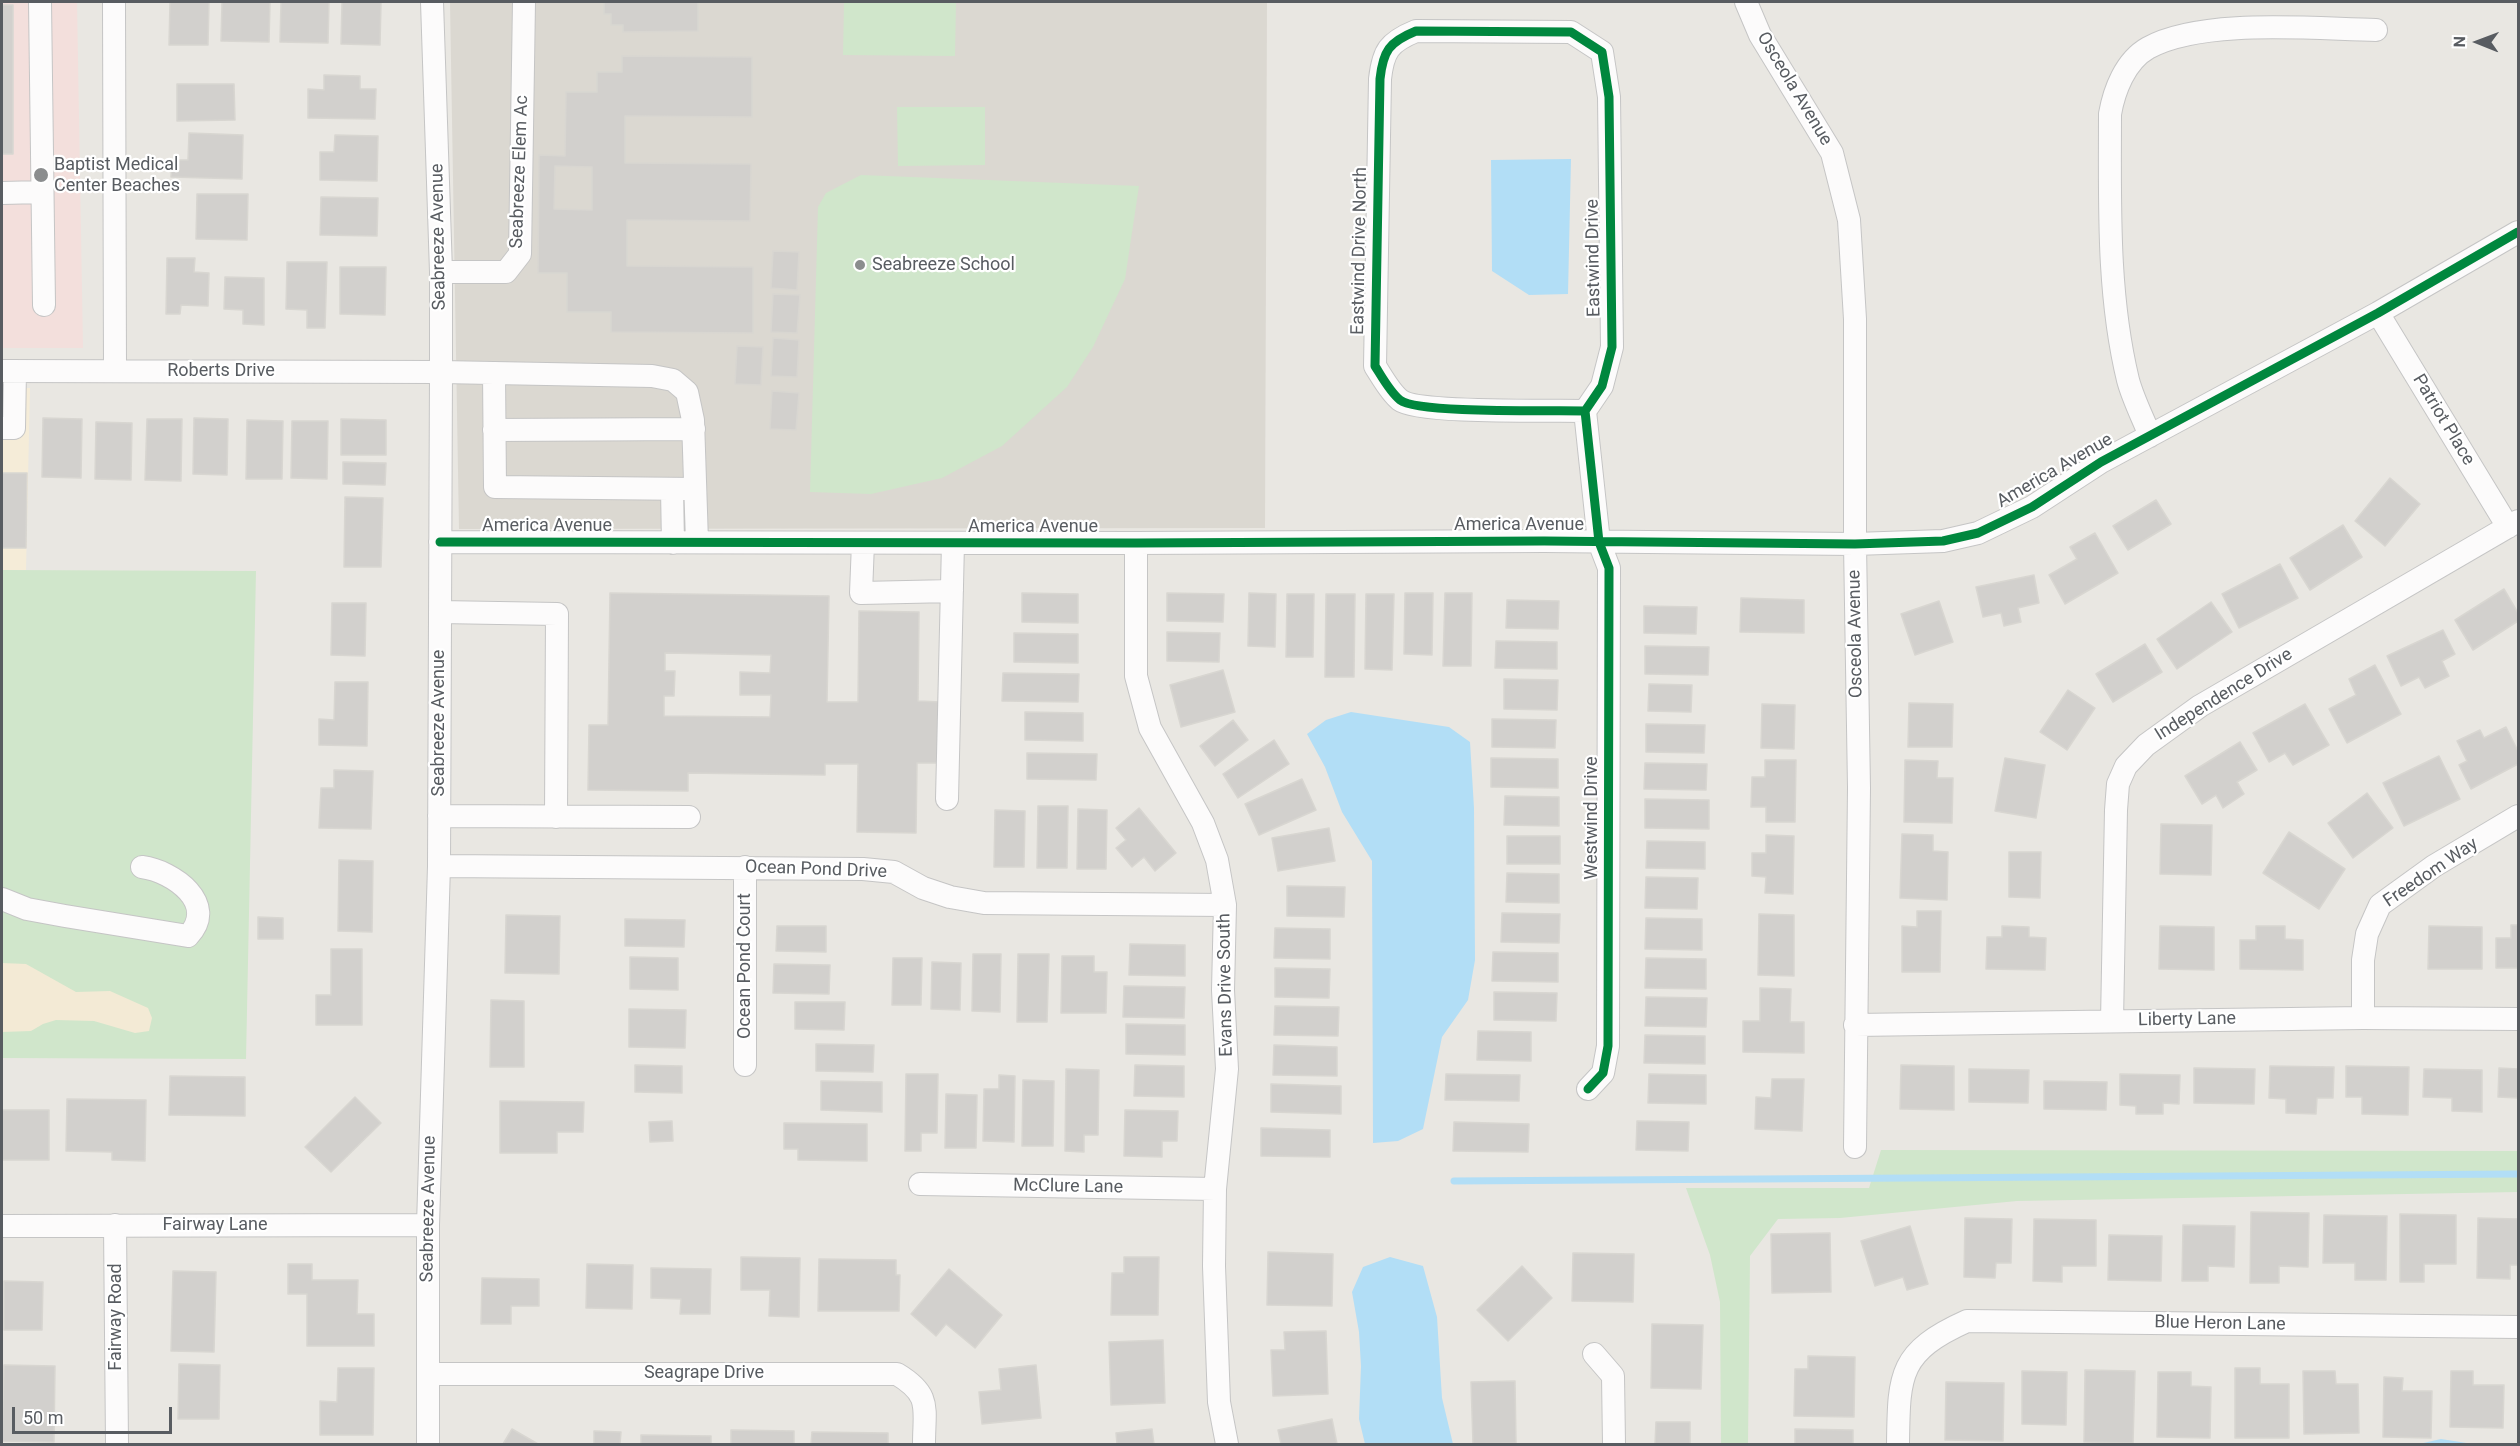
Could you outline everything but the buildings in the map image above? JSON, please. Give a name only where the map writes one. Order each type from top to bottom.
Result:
[{"type":"street","points":[[40,2],[44,305]]},
{"type":"street","points":[[114,2],[115,371]]},
{"type":"street","name":"Seabreeze Avenue","points":[[428,1444],[428,1225],[439,866],[441,372],[441,272],[432,2]]},
{"type":"street","name":"Seabreeze Elem Ac","points":[[441,272],[506,273],[520,254],[524,2]]},
{"type":"street","name":"Osceola Avenue","points":[[1746,2],[1760,35],[1832,153],[1849,220],[1855,319],[1855,544],[1859,788],[1855,1147]]},
{"type":"street","points":[[2150,436],[2129,382],[2118,325],[2110,217],[2110,114],[2113,95],[2123,74],[2146,49],[2171,39],[2230,28],[2376,30]]},
{"type":"street","name":"Eastwind Drive North","points":[[1522,31],[1416,31],[1397,38],[1383,57],[1377,149],[1375,366],[1400,400],[1414,406],[1439,409],[1585,411]]},
{"type":"street","name":"Eastwind Drive","points":[[1522,31],[1571,32],[1602,52],[1609,97],[1612,347],[1602,386],[1585,411]]},
{"type":"street","points":[[2,193],[42,192]]},
{"type":"street","name":"America Avenue","points":[[440,542],[1855,544],[1943,541],[1978,533],[2032,507],[2101,462],[2378,313],[2518,231]]},
{"type":"street","name":"Patriot Place","points":[[2378,313],[2513,524]]},
{"type":"street","points":[[2,428],[14,428],[8,371]]},
{"type":"street","name":"Roberts Drive","points":[[8,371],[441,372],[652,376],[673,380],[687,392],[694,429],[697,543]]},
{"type":"street","points":[[494,373],[495,487],[695,489]]},
{"type":"street","points":[[1585,411],[1599,542]]},
{"type":"street","points":[[494,430],[694,429]]},
{"type":"street","points":[[672,489],[673,543]]},
{"type":"street","name":"Independence Drive","points":[[2112,1021],[2117,792],[2126,766],[2146,745],[2200,706],[2513,524]]},
{"type":"street","name":"Westwind Drive","points":[[1588,1089],[1603,1073],[1608,1046],[1609,568],[1599,542]]},
{"type":"street","points":[[863,543],[861,593],[952,591]]},
{"type":"street","points":[[947,799],[952,543]]},
{"type":"street","name":"Evans Drive South","points":[[1136,543],[1136,676],[1150,728],[1203,823],[1217,860],[1225,905],[1223,990],[1227,1069],[1215,1189],[1214,1266],[1219,1391],[1227,1444]]},
{"type":"street","points":[[440,612],[557,614],[556,817]]},
{"type":"street","points":[[439,816],[688,817]]},
{"type":"street","name":"Freedom Way","points":[[2363,1018],[2363,960],[2367,934],[2380,905],[2434,866],[2518,816]]},
{"type":"street","name":"Ocean Pond Drive","points":[[439,866],[863,869],[894,872],[923,888],[950,897],[984,903],[1225,905]]},
{"type":"street","points":[[2,899],[27,909],[55,915],[188,936],[198,926],[200,912],[194,900],[172,876],[157,869],[142,867]]},
{"type":"street","name":"Ocean Pond Court","points":[[745,867],[745,1065]]},
{"type":"street","name":"Liberty Lane","points":[[1855,1025],[2363,1018],[2518,1019]]},
{"type":"street","name":"McClure Lane","points":[[920,1184],[1215,1189]]},
{"type":"street","name":"Fairway Road","points":[[115,1225],[117,1444]]},
{"type":"street","name":"Fairway Lane","points":[[2,1226],[428,1225]]},
{"type":"street","name":"Blue Heron Lane","points":[[1898,1444],[1899,1399],[1903,1373],[1916,1352],[1942,1332],[1967,1322],[2518,1327]]},
{"type":"street","points":[[1594,1354],[1613,1376],[1614,1444]]},
{"type":"street","name":"Seagrape Drive","points":[[428,1374],[897,1374],[914,1384],[924,1400],[924,1444]]},
{"type":"shaded area","name":"Baptist Medical Center Beaches","points":[[2,2],[77,2],[83,348],[2,348]]},
{"type":"shaded area","name":"Seabreeze School","points":[[450,2],[1267,2],[1265,528],[459,529]]},
{"type":"shaded area","points":[[2,388],[30,388],[26,570],[2,570]]},
{"type":"green space","points":[[844,2],[956,2],[955,56],[843,55]]},
{"type":"green space","points":[[897,107],[985,107],[985,165],[898,166]]},
{"type":"green space","points":[[861,175],[1139,186],[1125,279],[1093,347],[1067,387],[1002,446],[942,478],[871,494],[810,492],[818,207],[826,193]]},
{"type":"green space","points":[[2,570],[256,571],[246,1059],[2,1058]]},
{"type":"green space","points":[[1881,1150],[2518,1151],[2518,1192],[2017,1201],[1840,1218],[1778,1219],[1750,1256],[1748,1444],[1721,1444],[1720,1302],[1710,1255],[1686,1188],[1869,1188]]},
{"type":"sand","points":[[2,963],[26,964],[76,992],[110,991],[148,1008],[152,1018],[149,1031],[135,1033],[94,1021],[56,1020],[31,1031],[2,1032]]},
{"type":"water","points":[[1571,159],[1568,294],[1529,295],[1492,271],[1491,160]]},
{"type":"water","points":[[1351,712],[1449,727],[1470,742],[1474,808],[1475,960],[1468,1000],[1442,1037],[1423,1129],[1398,1141],[1373,1143],[1372,861],[1342,812],[1325,767],[1307,734],[1326,720]]},
{"type":"water","points":[[1390,1257],[1423,1266],[1437,1317],[1442,1398],[1453,1444],[1365,1444],[1359,1419],[1361,1366],[1359,1332],[1352,1292],[1363,1267]]},
{"type":"water","points":[[2441,1439],[2473,1444],[2419,1444]]},
{"type":"waterway","points":[[1454,1181],[2518,1174]]},
{"type":"cycle path","points":[[1585,411],[1458,409],[1412,404],[1396,397],[1375,366],[1380,79],[1383,61],[1389,49],[1407,35],[1416,31],[1571,32],[1602,52],[1609,97],[1612,347],[1602,386],[1585,411],[1599,542],[1609,568],[1608,1046],[1603,1073],[1588,1089]]},
{"type":"cycle path","points":[[440,542],[1544,541],[1855,544],[1943,541],[1978,533],[2032,507],[2101,462],[2378,313],[2518,232]]},
{"type":"place","name":"Baptist Medical Center Beaches","points":[[41,175]]},
{"type":"place","name":"Seabreeze School","points":[[860,265]]}]
